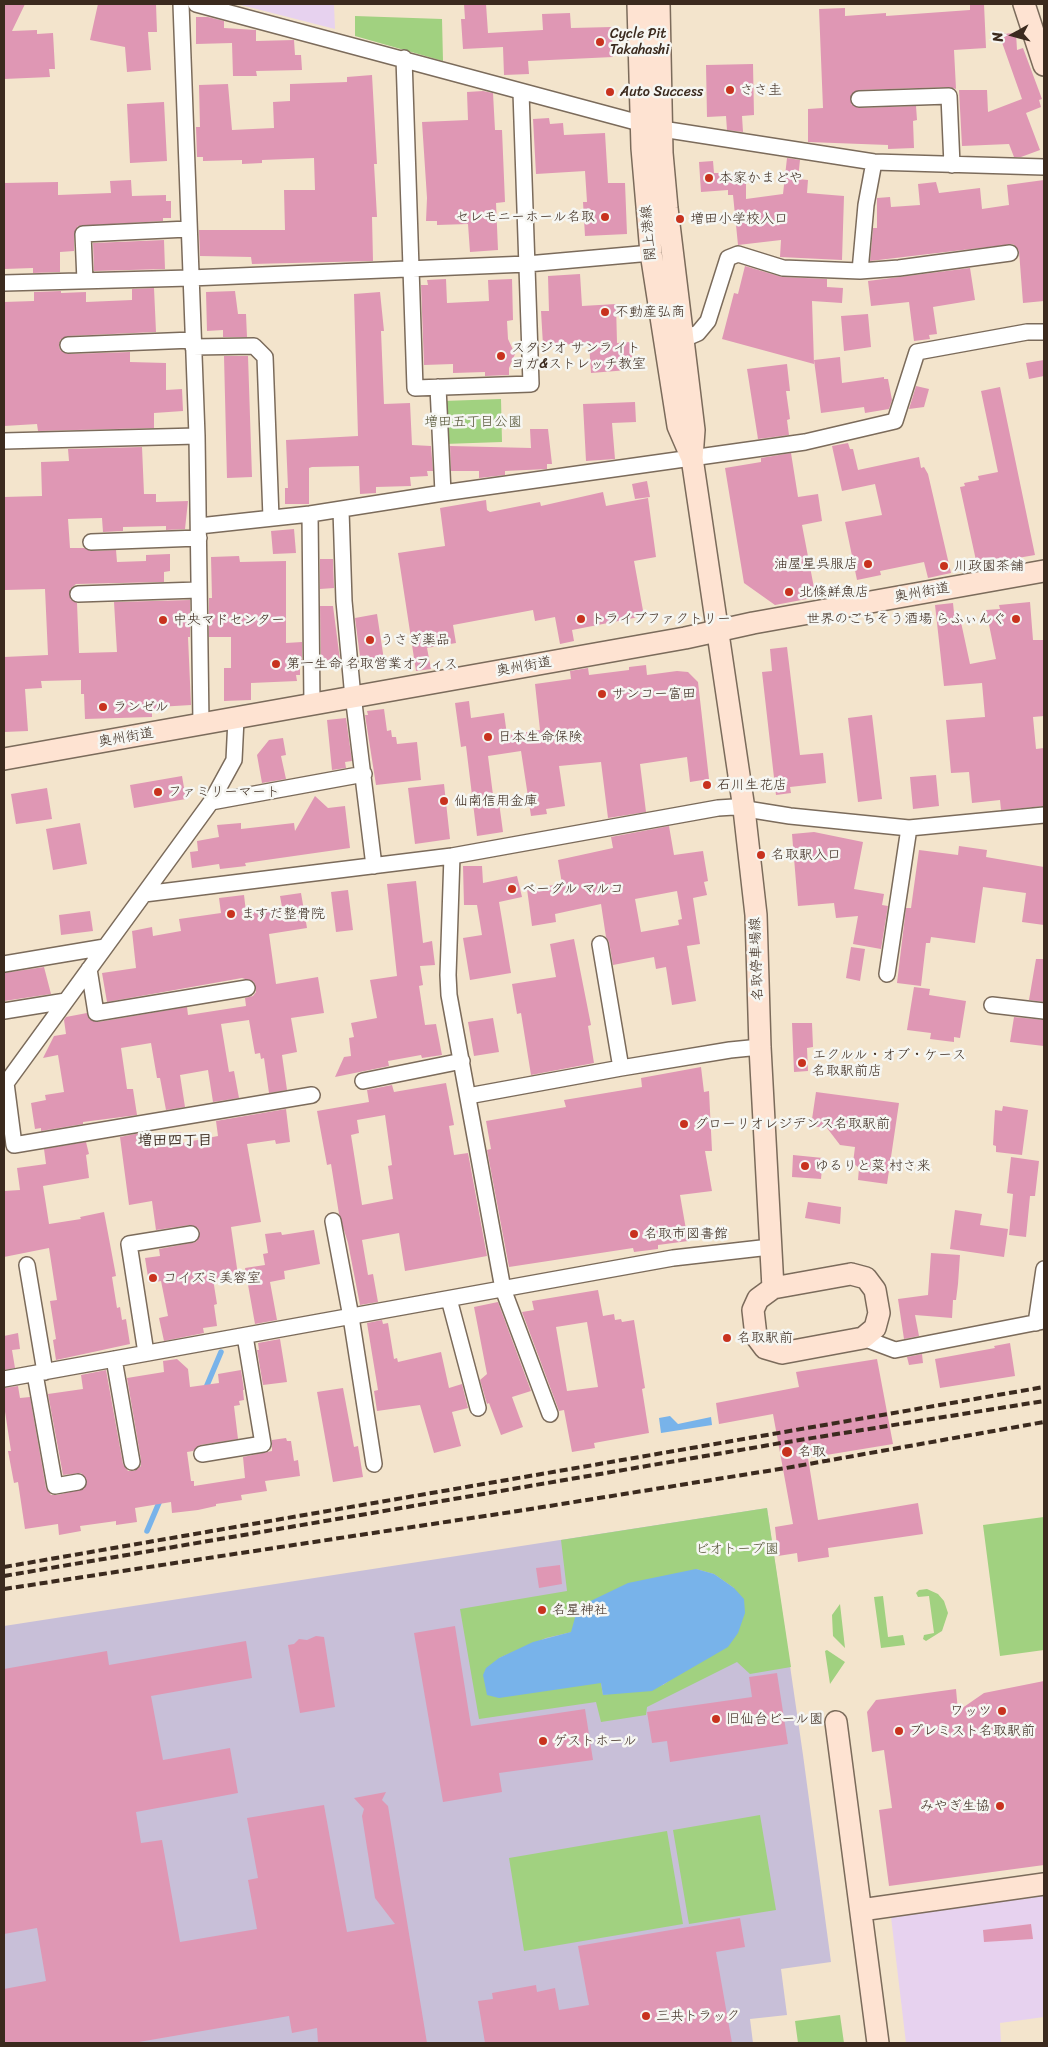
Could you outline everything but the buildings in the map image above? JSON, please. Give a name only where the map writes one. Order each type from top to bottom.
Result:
[{"type":"main road","name":"閖上港線","points":[[638,4],[642,124],[651,253],[678,426],[692,458]]},
{"type":"main road","name":"閖上港線","points":[[659,4],[662,129],[667,208],[694,430],[692,458],[718,631]]},
{"type":"main road","points":[[1024,4],[1044,66]]},
{"type":"main road","name":"奥州街道","points":[[4,759],[353,698],[1044,571]]},
{"type":"main road","name":"名取停車場線","points":[[718,631],[744,809],[756,915],[760,1047],[770,1247],[774,1288]]},
{"type":"main road","points":[[851,1274],[866,1278],[876,1290],[879,1313],[875,1328],[863,1338],[782,1353],[765,1348],[756,1336],[753,1310],[758,1299],[774,1288],[851,1274]]},
{"type":"main road","points":[[836,1722],[878,2043]]},
{"type":"main road","points":[[861,1910],[1044,1884]]},
{"type":"street","points":[[181,4],[197,436],[201,724]]},
{"type":"street","points":[[196,4],[404,58],[662,129],[874,162],[1044,167]]},
{"type":"street","points":[[404,58],[414,388],[531,384],[522,92]]},
{"type":"street","points":[[859,99],[949,96],[952,165]]},
{"type":"street","points":[[860,271],[866,205],[874,162]]},
{"type":"street","points":[[85,281],[83,234],[188,229]]},
{"type":"street","points":[[4,283],[190,278],[527,264],[651,253]]},
{"type":"street","points":[[684,339],[698,333],[708,321],[728,258],[738,254],[783,268],[860,271],[899,268],[1010,253]]},
{"type":"street","points":[[91,542],[199,532],[271,518],[342,510],[443,493],[805,442],[895,421],[917,352],[1027,332],[1044,332]]},
{"type":"street","points":[[68,345],[193,344],[254,346],[265,357],[271,518]]},
{"type":"street","points":[[438,387],[443,493]]},
{"type":"street","points":[[4,441],[197,436]]},
{"type":"street","points":[[342,510],[344,601],[353,698],[374,866]]},
{"type":"street","points":[[310,514],[312,705]]},
{"type":"street","points":[[78,594],[198,590]]},
{"type":"street","points":[[236,719],[234,760],[211,802],[5,1084],[14,1145],[312,1095]]},
{"type":"street","points":[[211,802],[364,774]]},
{"type":"street","points":[[144,894],[452,856],[718,808],[744,809],[790,816],[909,828],[1044,816]]},
{"type":"street","points":[[887,974],[909,828]]},
{"type":"street","points":[[452,856],[448,975],[468,1096],[503,1289],[550,1414]]},
{"type":"street","points":[[600,944],[621,1068]]},
{"type":"street","points":[[4,964],[105,948]]},
{"type":"street","points":[[89,969],[96,1013],[247,988]]},
{"type":"street","points":[[4,1012],[66,1001]]},
{"type":"street","points":[[992,1005],[1044,1012]]},
{"type":"street","points":[[468,1096],[621,1068],[730,1050],[760,1047]]},
{"type":"street","points":[[364,1081],[462,1061]]},
{"type":"street","points":[[332,1221],[351,1317],[374,1464]]},
{"type":"street","points":[[146,1354],[129,1244],[191,1234]]},
{"type":"street","points":[[4,1379],[672,1258],[770,1247]]},
{"type":"street","points":[[27,1265],[55,1486],[78,1482]]},
{"type":"street","points":[[863,1338],[895,1350],[1040,1322],[1044,1268]]},
{"type":"street","points":[[449,1299],[478,1408]]},
{"type":"street","points":[[202,1454],[263,1444],[245,1336]]},
{"type":"street","points":[[114,1359],[132,1462]]},
{"type":"shaded area","points":[[237,4],[334,4],[335,29]]},
{"type":"shaded area","points":[[767,1508],[831,1962],[781,1969],[787,2015],[750,2019],[753,2043],[4,2043],[4,1626]]},
{"type":"shaded area","points":[[1044,1895],[1044,2017],[1000,2023],[1001,2043],[906,2043],[891,1917]]},
{"type":"green space","points":[[355,16],[442,19],[443,61],[355,36]]},
{"type":"green space","name":"増田五丁目公園","points":[[501,399],[502,442],[444,444],[443,401]]},
{"type":"green space","name":"ビオトープ園","points":[[767,1508],[791,1667],[750,1674],[737,1662],[647,1707],[646,1715],[601,1722],[596,1702],[479,1719],[460,1609],[567,1591],[561,1540]],"holes":[[[696,1569],[714,1574],[734,1588],[680,1673],[663,1685],[603,1695],[601,1683],[499,1658],[546,1638],[572,1632]]]},
{"type":"green space","points":[[1044,1517],[1044,1650],[1000,1656],[983,1525]]},
{"type":"green space","points":[[927,1589],[938,1594],[944,1601],[948,1613],[942,1631],[926,1641],[923,1639],[924,1635],[934,1633],[929,1596],[918,1597],[916,1593],[919,1590]]},
{"type":"green space","points":[[883,1596],[888,1637],[903,1635],[905,1645],[881,1648],[874,1597]]},
{"type":"green space","points":[[840,1604],[845,1648],[833,1636],[832,1615]]},
{"type":"green space","points":[[827,1650],[845,1662],[830,1684],[825,1651]]},
{"type":"green space","points":[[760,1815],[776,1910],[689,1924],[673,1830]]},
{"type":"green space","points":[[667,1831],[683,1924],[524,1951],[509,1858]]},
{"type":"green space","points":[[840,2015],[844,2043],[798,2043],[795,2021]]},
{"type":"water","points":[[670,1416],[678,1424],[711,1417],[712,1425],[661,1433],[659,1418]]},
{"type":"water","points":[[696,1569],[714,1574],[734,1588],[744,1599],[745,1613],[738,1633],[728,1647],[652,1691],[603,1695],[601,1683],[499,1698],[487,1695],[483,1675],[486,1668],[499,1658],[533,1642],[571,1632],[578,1607],[628,1583]]},
{"type":"waterway","points":[[205,1390],[221,1352]]},
{"type":"waterway","points":[[147,1531],[161,1498]]},
{"type":"railway","points":[[4,1567],[1044,1387]]},
{"type":"railway","points":[[4,1576],[781,1443],[1044,1401]]},
{"type":"railway","points":[[4,1589],[518,1511],[786,1468],[1044,1422]]},
{"type":"place","name":"Cycle Pit Takahashi","points":[[600,42]]},
{"type":"place","name":"ささ圭","points":[[730,90]]},
{"type":"place","name":"Auto Success","points":[[610,92]]},
{"type":"place","name":"本家かまどや","points":[[709,178]]},
{"type":"place","name":"セレモニーホール名取","points":[[605,217]]},
{"type":"place","name":"増田小学校入口","points":[[680,219]]},
{"type":"place","name":"不動産弘商","points":[[605,312]]},
{"type":"place","name":"スタジオ サンライト ヨガ&ストレッチ教室","points":[[501,356]]},
{"type":"place","name":"油屋星呉服店","points":[[868,564]]},
{"type":"place","name":"川政園茶舗","points":[[944,566]]},
{"type":"place","name":"北條鮮魚店","points":[[789,592]]},
{"type":"place","name":"トライブファクトリー","points":[[581,619]]},
{"type":"place","name":"世界のごちそう酒場 らふぃんぐ","points":[[1016,619]]},
{"type":"place","name":"中央マドセンター","points":[[163,620]]},
{"type":"place","name":"うさぎ薬品","points":[[370,640]]},
{"type":"place","name":"第一生命 名取営業オフィス","points":[[276,664]]},
{"type":"place","name":"サンコー富田","points":[[602,694]]},
{"type":"place","name":"ランゼル","points":[[103,707]]},
{"type":"place","name":"日本生命保険","points":[[488,737]]},
{"type":"place","name":"石川生花店","points":[[707,785]]},
{"type":"place","name":"ファミリーマート","points":[[158,792]]},
{"type":"place","name":"仙南信用金庫","points":[[444,801]]},
{"type":"place","name":"名取駅入口","points":[[761,855]]},
{"type":"place","name":"ベーグル マルコ","points":[[512,889]]},
{"type":"place","name":"ますだ整骨院","points":[[231,914]]},
{"type":"place","name":"エクルル・オブ・ケース 名取駅前店","points":[[802,1063]]},
{"type":"place","name":"グローリオレジデンス名取駅前","points":[[684,1124]]},
{"type":"place","name":"ゆるりと菜 村さ来","points":[[805,1166]]},
{"type":"place","name":"名取市図書館","points":[[634,1234]]},
{"type":"place","name":"コイズミ美容室","points":[[153,1278]]},
{"type":"place","name":"名取駅前","points":[[727,1338]]},
{"type":"place","name":"名取","points":[[787,1452]]},
{"type":"place","name":"名星神社","points":[[542,1610]]},
{"type":"place","name":"ワッツ","points":[[1002,1711]]},
{"type":"place","name":"旧仙台ビール園","points":[[716,1719]]},
{"type":"place","name":"プレミスト名取駅前","points":[[899,1731]]},
{"type":"place","name":"ゲストホール","points":[[543,1741]]},
{"type":"place","name":"みやぎ生協","points":[[1000,1806]]},
{"type":"place","name":"三共トラック","points":[[646,2016]]},
{"type":"district","name":"増田四丁目","points":[[175,1141]]}]
